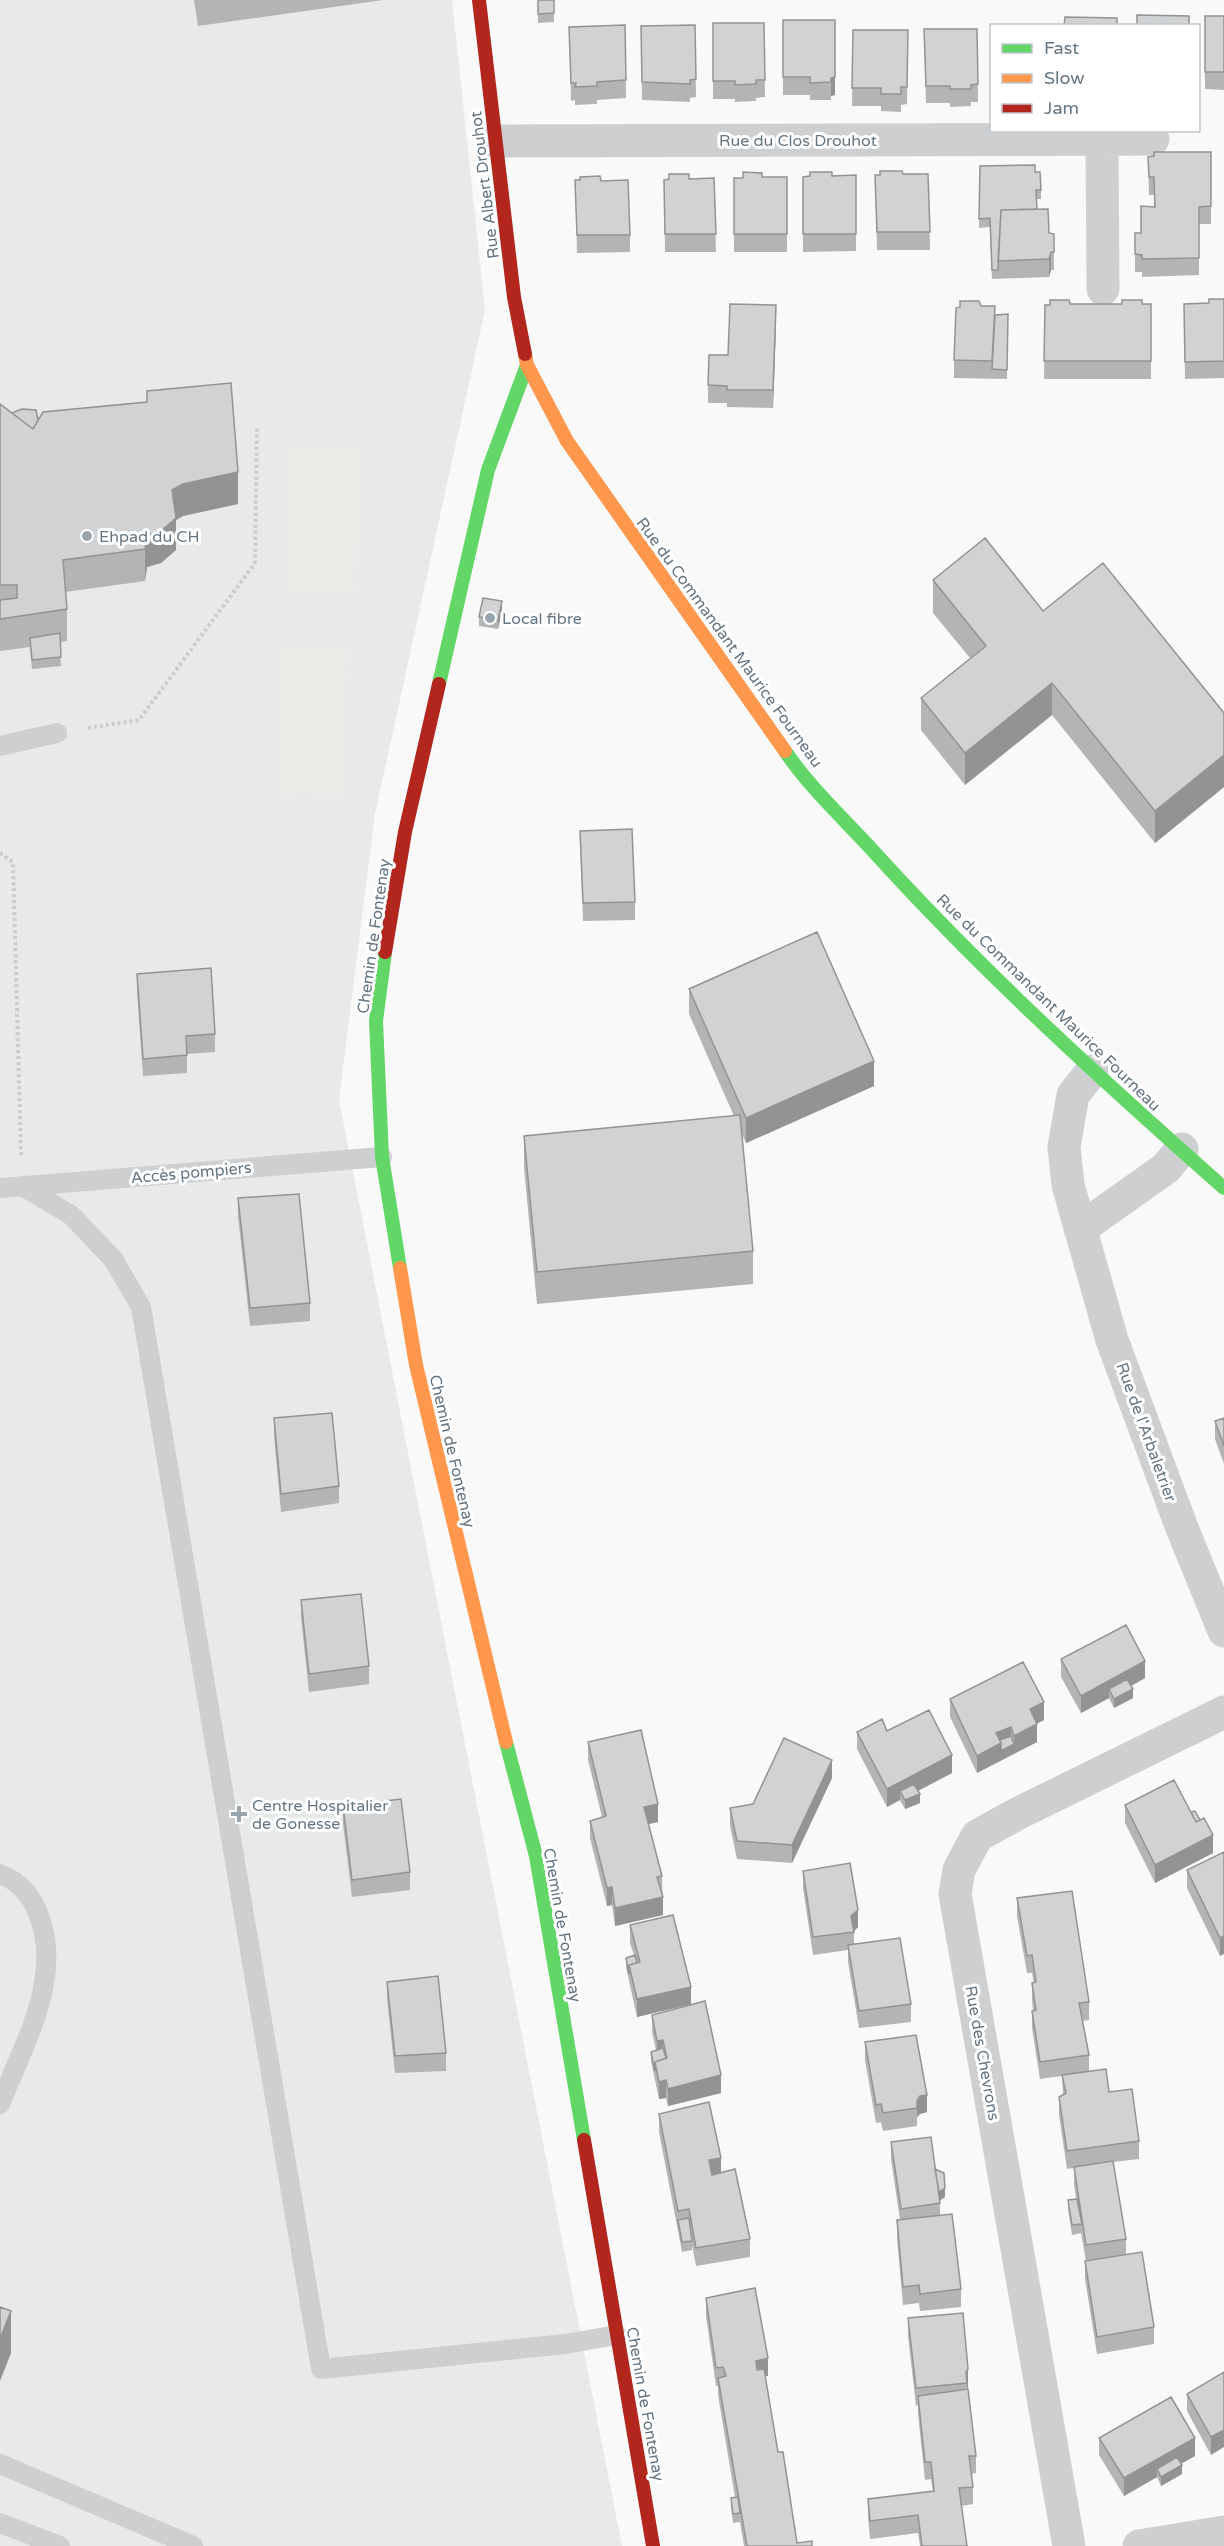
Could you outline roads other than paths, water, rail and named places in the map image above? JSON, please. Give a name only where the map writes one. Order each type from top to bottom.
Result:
[{"type":"street","name":"Rue Albert Drouhot","points":[[480,0],[514,297],[527,365]]},
{"type":"street","name":"Rue du Clos Drouhot","points":[[495,141],[1153,139]]},
{"type":"street","points":[[1102,140],[1103,289]]},
{"type":"street","name":"Rue du Commandant Maurice Fourneau","points":[[527,365],[567,441],[790,759],[914,896],[1092,1071],[1224,1188]]},
{"type":"street","name":"Chemin de Fontenay","points":[[527,365],[488,470],[397,877],[387,933],[376,1021],[382,1157],[416,1365],[508,1752],[536,1856],[653,2546]]},
{"type":"street","name":"Rue de l'Arbaletrier","points":[[1092,1071],[1073,1095],[1064,1147],[1068,1185],[1112,1340],[1182,1528],[1224,1632]]},
{"type":"street","points":[[1080,1229],[1166,1168],[1182,1149]]},
{"type":"street","name":"Rue des Chevrons","points":[[1069,2546],[955,1894],[959,1870],[977,1836],[1224,1712]]},
{"type":"street","points":[[1139,2546],[1224,2532]]},
{"type":"lane","points":[[0,746],[57,733]]},
{"type":"lane","name":"Accès pompiers","points":[[0,1188],[382,1157]]},
{"type":"lane","points":[[22,1186],[71,1215],[113,1259],[141,1307],[321,2369],[565,2344],[617,2335]]},
{"type":"lane","points":[[0,1874],[10,1878],[32,1898],[43,1926],[46,1956],[44,1984],[0,2104]]},
{"type":"lane","points":[[0,2464],[193,2546]]},
{"type":"lane","points":[[0,2523],[60,2546]]},
{"type":"place","name":"Ehpad du CH","points":[[87,536]]},
{"type":"place","name":"Local fibre","points":[[490,618]]},
{"type":"place","name":"Centre Hospitalier de Gonesse","points":[[239,1814]]}]
